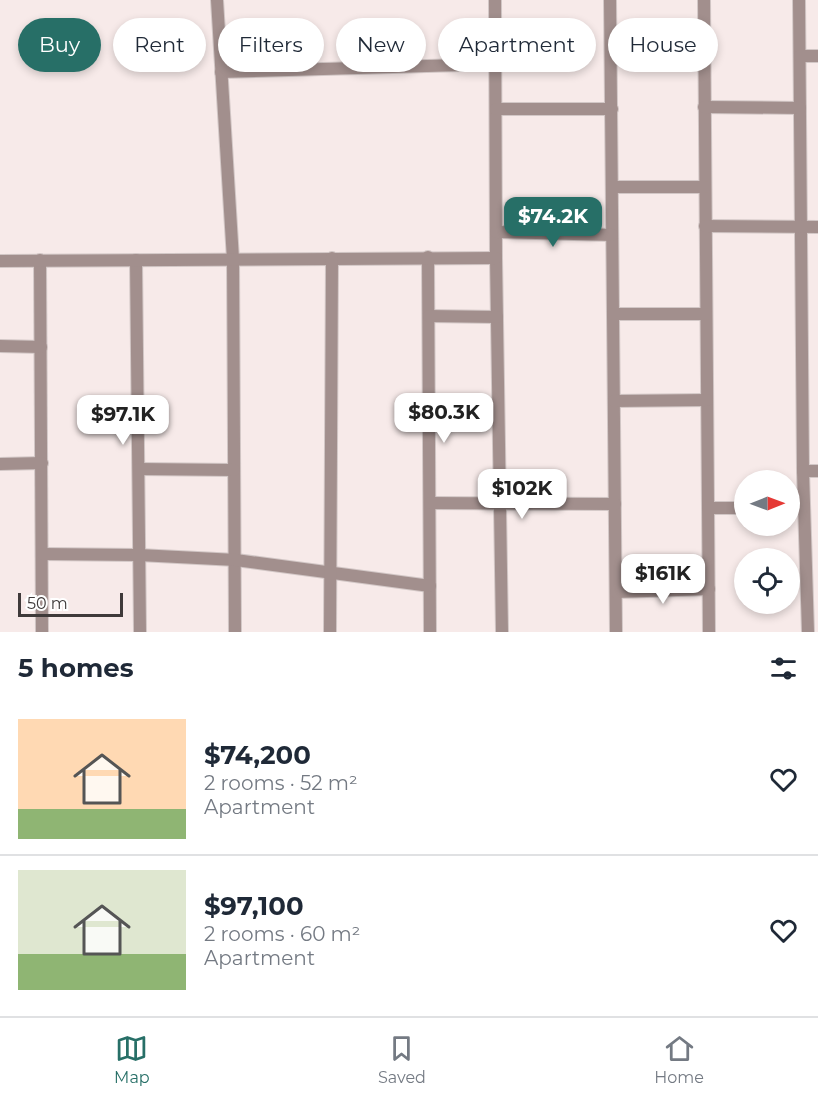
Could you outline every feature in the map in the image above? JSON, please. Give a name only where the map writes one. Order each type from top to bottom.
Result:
[{"type":"street","points":[[217,0],[218,18]]},
{"type":"street","points":[[495,0],[495,18]]},
{"type":"street","points":[[610,0],[616,632]]},
{"type":"street","points":[[704,0],[709,632]]},
{"type":"street","points":[[799,0],[802,471],[808,632]]},
{"type":"street","points":[[800,56],[818,56]]},
{"type":"street","points":[[324,69],[438,66]]},
{"type":"street","points":[[221,72],[233,259],[235,632]]},
{"type":"street","points":[[496,72],[496,258],[502,632]]},
{"type":"street","points":[[704,107],[800,108]]},
{"type":"street","points":[[496,109],[612,109]]},
{"type":"street","points":[[612,187],[705,187]]},
{"type":"street","points":[[705,226],[818,227]]},
{"type":"street","points":[[496,232],[612,235]]},
{"type":"street","points":[[428,257],[430,632]]},
{"type":"street","points":[[330,632],[332,258]]},
{"type":"street","points":[[0,261],[496,258]]},
{"type":"street","points":[[40,260],[42,632]]},
{"type":"street","points":[[136,260],[140,632]]},
{"type":"street","points":[[613,314],[706,314]]},
{"type":"street","points":[[429,316],[497,316]]},
{"type":"street","points":[[0,346],[41,347]]},
{"type":"street","points":[[614,401],[707,400]]},
{"type":"street","points":[[0,464],[42,463]]},
{"type":"street","points":[[139,469],[234,470]]},
{"type":"street","points":[[802,471],[818,471]]},
{"type":"street","points":[[430,503],[615,504]]},
{"type":"street","points":[[709,508],[734,508]]},
{"type":"street","points":[[43,554],[139,555],[236,560],[430,586]]},
{"type":"street","points":[[616,592],[709,589]]}]
